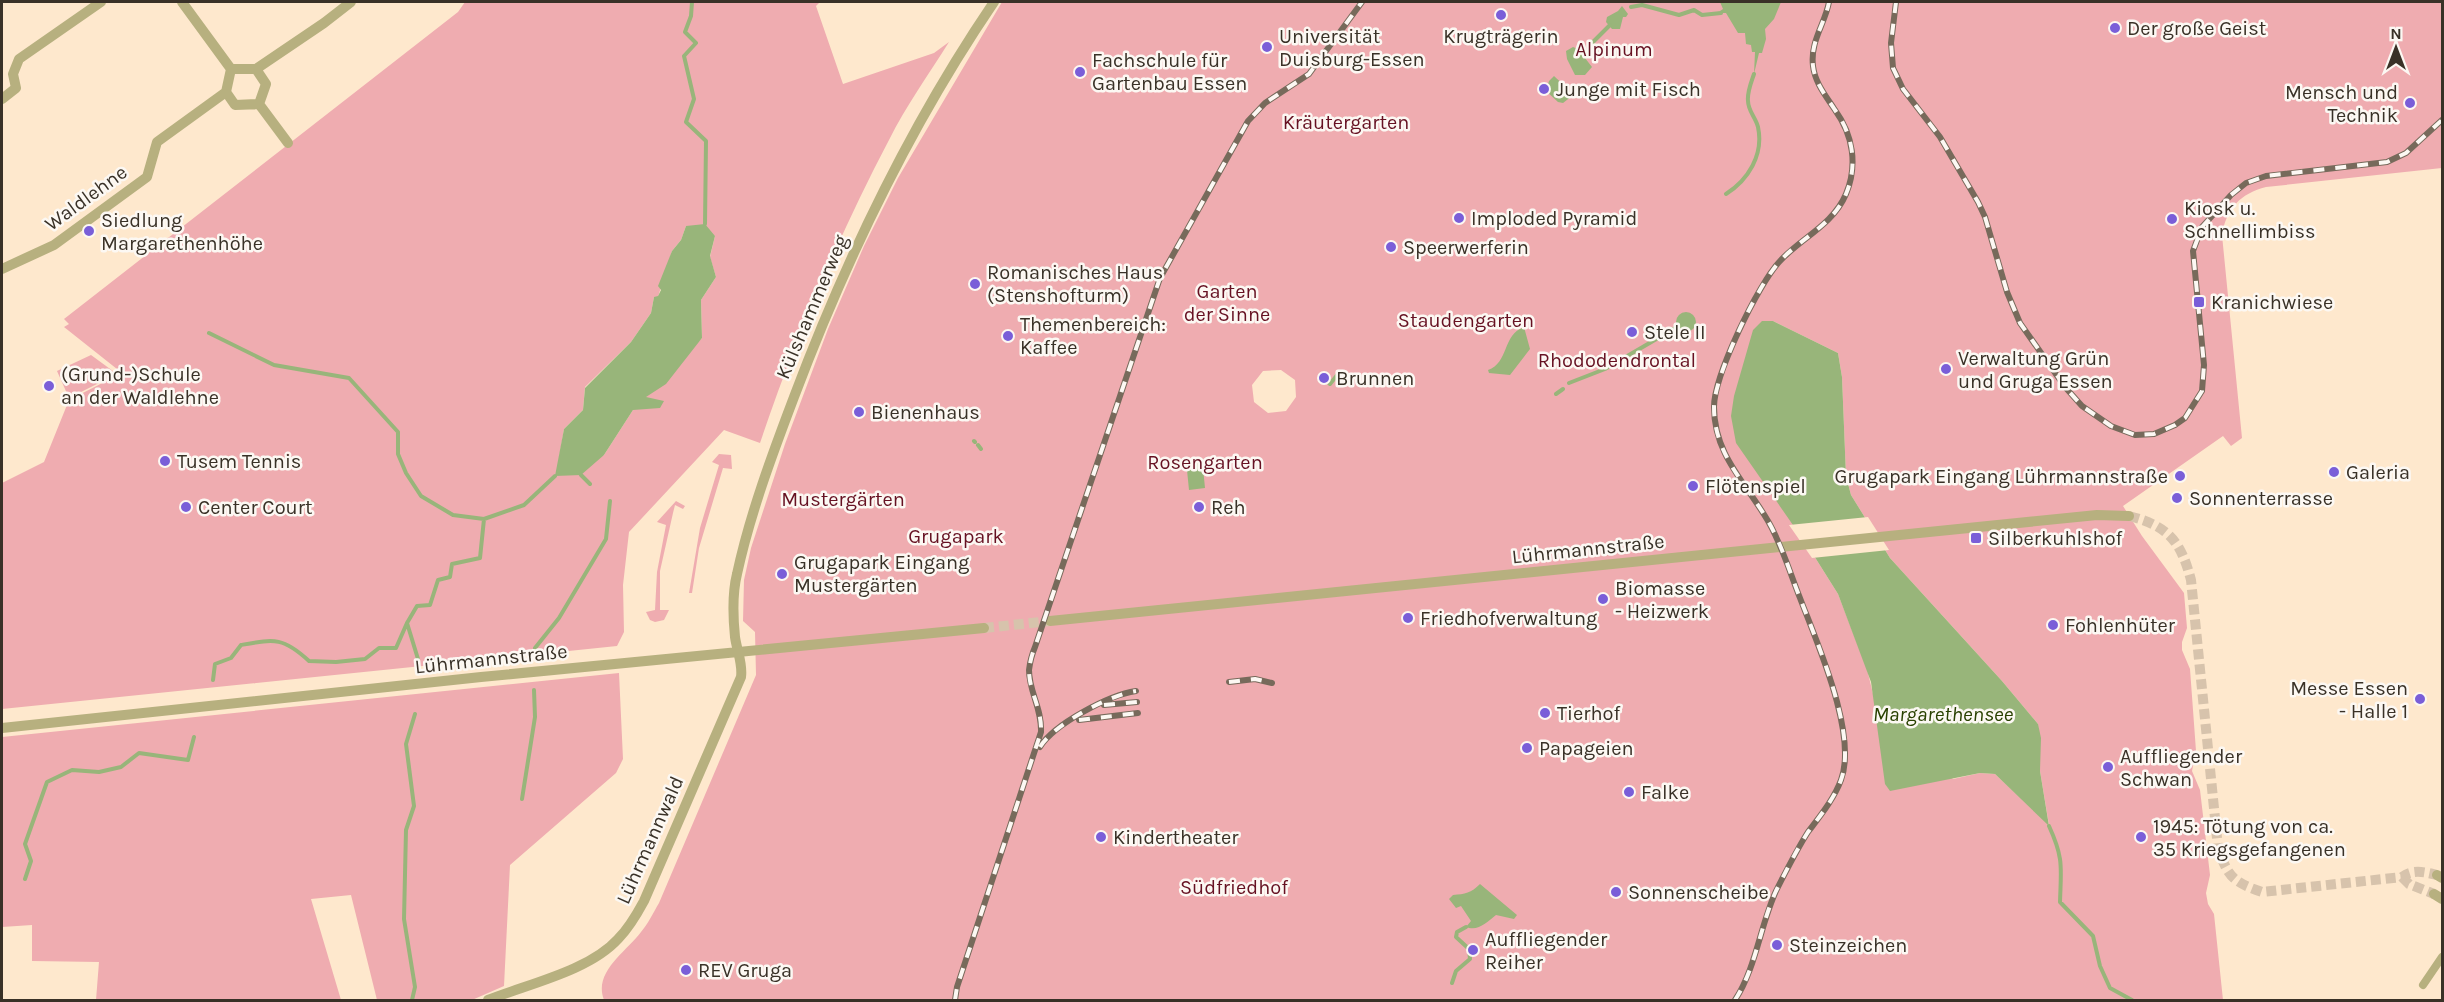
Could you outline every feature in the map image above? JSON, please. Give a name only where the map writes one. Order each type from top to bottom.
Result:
[{"type":"street","points":[[2,99],[16,88],[13,74],[19,59],[100,2]]},
{"type":"street","points":[[182,2],[231,69],[226,92],[235,105],[259,104]]},
{"type":"street","points":[[231,69],[256,69],[351,2]]},
{"type":"street","name":"Külshammerweg","points":[[738,651],[734,609],[736,575],[754,510],[817,336],[883,188],[961,53],[994,2]]},
{"type":"street","points":[[256,69],[266,84],[259,104]]},
{"type":"street","name":"Waldlehne","points":[[2,269],[54,245],[147,177],[157,141],[226,92]]},
{"type":"street","points":[[259,104],[288,143]]},
{"type":"street","name":"Lührmannstraße","points":[[1050,621],[2097,515],[2130,516]]},
{"type":"street","name":"Lührmannstraße","points":[[2,728],[738,651],[984,628]]},
{"type":"street","name":"Lührmannwald","points":[[488,1000],[570,969],[595,957],[617,941],[632,922],[668,848],[741,677],[742,669],[738,651]]},
{"type":"street","points":[[2423,986],[2442,957]]},
{"type":"green space","points":[[465,2],[820,2],[816,6],[843,84],[934,53],[949,42],[910,102],[852,214],[803,327],[760,443],[724,430],[629,532],[623,585],[624,632],[617,646],[2,709],[2,483],[44,462],[69,400],[122,373],[64,327],[69,324],[64,319],[458,12]],"holes":[[[686,226],[715,236],[710,257],[716,277],[701,300],[702,338],[633,410],[604,455],[556,476],[564,429],[583,410],[585,387],[631,342],[651,313],[654,297],[658,297],[672,251],[681,240]]]},
{"type":"green space","name":"Grugapark","points":[[1002,2],[2442,2],[2442,168],[2266,187],[2249,193],[2236,204],[2227,217],[2222,235],[2242,438],[2231,446],[2223,436],[2123,506],[2184,593],[2187,628],[2182,650],[2190,669],[2196,751],[2192,771],[2200,790],[2210,875],[2206,893],[2208,904],[2214,914],[2223,1000],[604,1000],[603,980],[607,971],[644,929],[659,903],[756,675],[755,632],[743,621],[744,580],[751,548],[785,444],[828,329],[864,246],[898,178]],"holes":[[[1773,321],[1838,353],[1842,377],[1846,476],[1851,495],[1890,558],[2038,724],[2040,771],[2049,825],[1995,774],[1980,773],[1953,779],[1874,698],[1867,669],[1838,594],[1811,551]],[[1281,370],[1295,380],[1296,397],[1286,411],[1268,413],[1254,402],[1252,385],[1263,371]]]},
{"type":"green space","points":[[91,355],[117,374],[69,398],[57,371]]},
{"type":"green space","points":[[719,454],[731,455],[732,469],[723,468],[699,548],[692,593],[689,593],[700,528],[719,465],[712,462]]},
{"type":"green space","points":[[676,501],[685,506],[683,509],[675,505],[660,571],[660,610],[669,610],[664,620],[655,622],[650,620],[646,612],[655,610],[657,572],[666,525],[657,522]]},
{"type":"green space","points":[[619,673],[623,759],[616,773],[510,865],[504,986],[472,1000],[377,1000],[351,895],[311,899],[341,1000],[96,1000],[99,962],[32,961],[32,925],[2,927],[2,737]]},
{"type":"water","points":[[1720,2],[1781,2],[1774,19],[1765,29],[1766,39],[1762,53],[1759,53],[1754,74],[1755,52],[1752,52],[1751,45],[1746,44],[1745,33],[1738,33],[1726,13],[1721,13],[1723,9]]},
{"type":"water","points":[[1622,6],[1628,14],[1623,17],[1620,29],[1612,29],[1606,22],[1607,17]]},
{"type":"water","points":[[1573,47],[1578,49],[1592,67],[1585,75],[1575,75],[1567,59],[1566,51]]},
{"type":"water","points":[[1554,76],[1572,96],[1563,103],[1558,102],[1546,91],[1549,81]]},
{"type":"water","points":[[705,224],[715,236],[710,256],[716,277],[701,300],[702,338],[666,384],[646,397],[664,401],[660,408],[633,410],[604,455],[581,475],[555,476],[564,429],[583,410],[585,388],[631,342],[651,313],[654,297],[658,296],[661,290],[658,286],[672,251],[681,240],[686,226]]},
{"type":"water","points":[[1686,312],[1693,315],[1696,322],[1693,329],[1686,332],[1679,329],[1676,322],[1679,315]]},
{"type":"water","name":"Margarethensee","points":[[1762,321],[1773,321],[1838,353],[1842,377],[1846,476],[1851,495],[1890,558],[2038,724],[2041,738],[2040,771],[2049,826],[1995,774],[1980,773],[1890,791],[1885,784],[1871,682],[1838,594],[1736,443],[1731,416],[1734,396],[1753,330]]},
{"type":"water","points":[[1524,327],[1530,349],[1510,375],[1489,373],[1488,370],[1499,361],[1512,336]]},
{"type":"water","points":[[1202,458],[1205,488],[1189,490],[1186,460]]},
{"type":"water","points":[[1480,884],[1517,915],[1514,919],[1496,915],[1478,927],[1466,927],[1471,921],[1461,906],[1456,908],[1449,899],[1453,895],[1471,891]]},
{"type":"pier","points":[[1868,517],[1889,550],[1812,558],[1789,525]]},
{"type":"waterway","points":[[692,2],[691,16],[685,32],[696,43],[684,56],[694,99],[686,122],[706,141],[705,224]]},
{"type":"waterway","points":[[1631,7],[1642,5],[1679,15],[1694,10],[1702,15],[1721,13]]},
{"type":"waterway","points":[[1592,43],[1610,25]]},
{"type":"waterway","points":[[1726,194],[1741,182],[1753,166],[1759,147],[1758,127],[1748,101],[1754,74]]},
{"type":"waterway","points":[[1569,383],[1605,369],[1677,327]]},
{"type":"waterway","points":[[209,333],[274,365],[349,378],[398,432],[398,454],[406,473],[421,496],[453,515],[484,519]]},
{"type":"waterway","points":[[1324,378],[1330,384],[1338,374]]},
{"type":"waterway","points":[[1556,394],[1563,389]]},
{"type":"waterway","points":[[978,445],[981,449]]},
{"type":"waterway","points":[[581,475],[590,484]]},
{"type":"waterway","points":[[213,680],[215,664],[231,658],[241,645],[278,642],[292,648],[309,661],[336,662],[365,659],[379,648],[396,648],[417,606],[430,605],[438,580],[450,577],[452,564],[480,558],[484,519],[524,505],[555,476]]},
{"type":"waterway","points":[[535,648],[559,618],[606,539],[610,501]]},
{"type":"waterway","points":[[407,623],[418,659]]},
{"type":"waterway","points":[[522,799],[535,717],[534,690]]},
{"type":"waterway","points":[[412,1000],[415,987],[404,919],[406,830],[414,806],[406,744],[415,714]]},
{"type":"waterway","points":[[25,879],[31,861],[25,844],[47,782],[72,770],[99,772],[121,767],[139,753],[188,760],[194,737]]},
{"type":"waterway","points":[[2049,826],[2060,863],[2060,902],[2093,936],[2100,966],[2110,988],[2132,1000]]},
{"type":"waterway","points":[[1452,983],[1456,971],[1470,959],[1469,949],[1456,937],[1457,932],[1466,927]]},
{"type":"tunnel","points":[[2129,516],[2154,525],[2171,538],[2183,555],[2191,580],[2218,848],[2225,866],[2233,877],[2244,885],[2262,892],[2402,877],[2414,872],[2437,875]]},
{"type":"tunnel","points":[[984,628],[1050,621]]},
{"type":"tunnel","points":[[2402,877],[2409,884],[2434,894]]},
{"type":"railway","points":[[955,1000],[957,987],[1041,732],[1040,715],[1031,686],[1029,670],[1032,655],[1160,278],[1248,121],[1265,103],[1309,74],[1362,2]]},
{"type":"railway","points":[[1735,1000],[1753,961],[1776,891],[1808,832],[1835,794],[1845,761],[1840,714],[1825,663],[1773,530],[1725,454],[1715,424],[1714,407],[1721,374],[1729,353],[1760,289],[1780,261],[1833,214],[1840,205],[1850,183],[1853,161],[1850,140],[1841,120],[1818,84],[1813,66],[1814,49],[1829,2]]},
{"type":"railway","points":[[1896,2],[1891,43],[1893,68],[1903,89],[1940,137],[1978,202],[1985,217],[2007,292],[2020,323],[2065,387],[2082,406],[2111,426],[2135,435],[2154,434],[2175,425],[2185,418],[2202,391],[2204,365],[2193,251],[2202,227],[2231,195],[2246,183],[2266,176],[2387,162],[2406,153],[2442,120]]},
{"type":"railway","points":[[1229,682],[1255,679],[1272,683]]},
{"type":"railway","points":[[1040,747],[1047,738],[1069,720],[1097,704],[1136,691]]},
{"type":"railway","points":[[1104,705],[1137,702]]},
{"type":"railway","points":[[1079,720],[1138,713]]},
{"type":"place","name":"Krugträgerin","points":[[1501,15]]},
{"type":"place","name":"Der große Geist","points":[[2115,28]]},
{"type":"place","name":"Universität Duisburg-Essen","points":[[1267,47]]},
{"type":"place","name":"Fachschule für Gartenbau Essen","points":[[1080,72]]},
{"type":"place","name":"Junge mit Fisch","points":[[1544,89]]},
{"type":"place","name":"Mensch und Technik","points":[[2410,103]]},
{"type":"place","name":"Imploded Pyramid","points":[[1459,218]]},
{"type":"place","name":"Kiosk u. Schnellimbiss","points":[[2172,219]]},
{"type":"place","name":"Siedlung Margarethenhöhe","points":[[89,231]]},
{"type":"place","name":"Speerwerferin","points":[[1391,247]]},
{"type":"place","name":"Romanisches Haus (Stenshofturm)","points":[[975,284]]},
{"type":"place","name":"Kranichwiese","points":[[2199,302]]},
{"type":"place","name":"Stele II","points":[[1632,332]]},
{"type":"place","name":"Themenbereich: Kaffee","points":[[1008,336]]},
{"type":"place","name":"Verwaltung Grün und Gruga Essen","points":[[1946,369]]},
{"type":"place","name":"Brunnen","points":[[1324,378]]},
{"type":"place","name":"(Grund-)Schule an der Waldlehne","points":[[49,386]]},
{"type":"place","name":"Bienenhaus","points":[[859,412]]},
{"type":"place","name":"Tusem Tennis","points":[[165,461]]},
{"type":"place","name":"Galeria","points":[[2334,472]]},
{"type":"place","name":"Grugapark Eingang Lührmannstraße","points":[[2180,476]]},
{"type":"place","name":"Flötenspiel","points":[[1693,486]]},
{"type":"place","name":"Sonnenterrasse","points":[[2177,498]]},
{"type":"place","name":"Center Court","points":[[186,507]]},
{"type":"place","name":"Reh","points":[[1199,507]]},
{"type":"place","name":"Silberkuhlshof","points":[[1976,538]]},
{"type":"place","name":"Grugapark Eingang Mustergärten","points":[[782,574]]},
{"type":"place","name":"Biomasse - Heizwerk","points":[[1603,599]]},
{"type":"place","name":"Friedhofverwaltung","points":[[1408,618]]},
{"type":"place","name":"Fohlenhüter","points":[[2053,625]]},
{"type":"place","name":"Messe Essen - Halle 1","points":[[2420,699]]},
{"type":"place","name":"Tierhof","points":[[1545,713]]},
{"type":"place","name":"Papageien","points":[[1527,748]]},
{"type":"place","name":"Auffliegender Schwan","points":[[2108,767]]},
{"type":"place","name":"Falke","points":[[1629,792]]},
{"type":"place","name":"Kindertheater","points":[[1101,837]]},
{"type":"place","name":"1945: Tötung von ca. 35 Kriegsgefangenen","points":[[2141,837]]},
{"type":"place","name":"Sonnenscheibe","points":[[1616,892]]},
{"type":"place","name":"Steinzeichen","points":[[1777,945]]},
{"type":"place","name":"Auffliegender Reiher","points":[[1473,950]]},
{"type":"place","name":"REV Gruga","points":[[686,970]]},
{"type":"park label","name":"Alpinum","points":[[1614,49]]},
{"type":"park label","name":"Kräutergarten","points":[[1346,122]]},
{"type":"park label","name":"Garten der Sinne","points":[[1227,302]]},
{"type":"park label","name":"Staudengarten","points":[[1466,320]]},
{"type":"park label","name":"Rhododendrontal","points":[[1617,360]]},
{"type":"park label","name":"Rosengarten","points":[[1205,462]]},
{"type":"park label","name":"Mustergärten","points":[[843,499]]},
{"type":"park label","name":"Südfriedhof","points":[[1234,887]]}]
